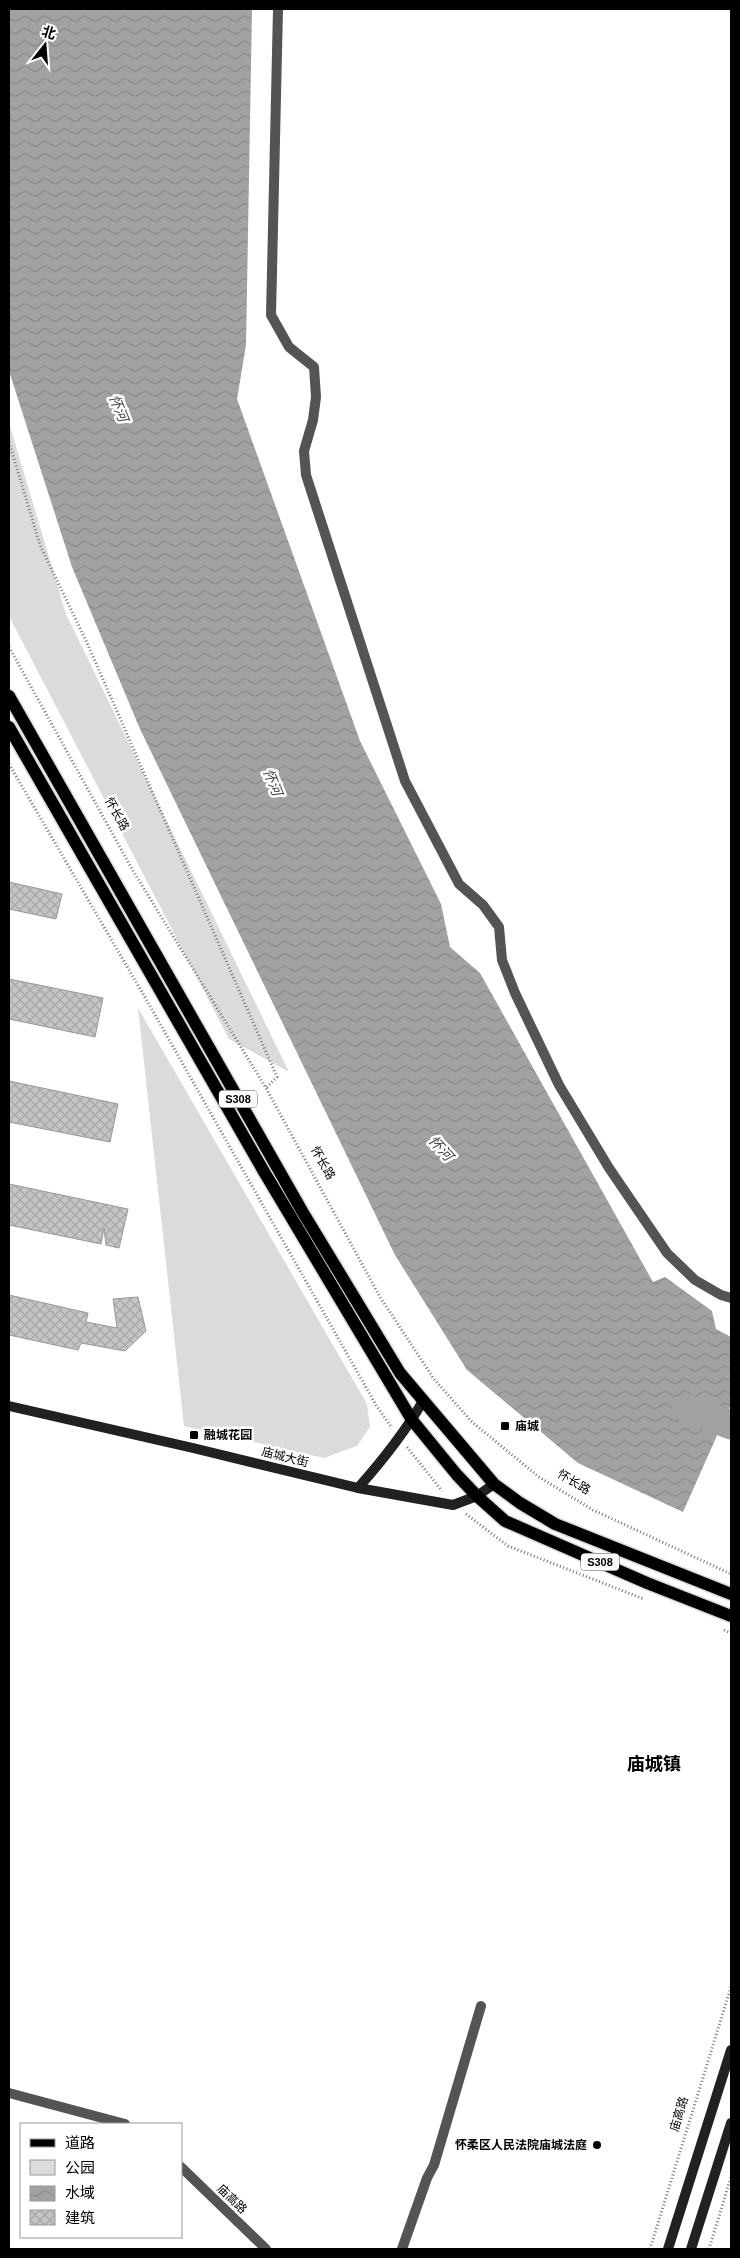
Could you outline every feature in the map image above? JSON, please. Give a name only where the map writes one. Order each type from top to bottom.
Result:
[{"type":"main road","name":"S308","points":[[9,696],[302,1211],[400,1372],[423,1401],[494,1484],[555,1524],[731,1594]]},
{"type":"main road","name":"S308","points":[[9,727],[263,1170],[412,1420],[477,1496],[505,1521],[647,1583],[731,1616]]},
{"type":"main road","points":[[358,1488],[380,1463],[412,1420],[423,1401]]},
{"type":"main road","name":"庙城大街","points":[[9,1406],[358,1488],[453,1505],[477,1496],[494,1484]]},
{"type":"main road","points":[[668,2249],[731,2050]]},
{"type":"main road","points":[[691,2249],[731,2123]]},
{"type":"street","points":[[278,9],[271,315],[289,347],[314,367],[316,397],[313,420],[304,451],[306,475],[405,781],[459,884],[483,905],[499,927],[502,960],[515,992],[559,1086],[609,1168],[666,1252],[695,1280],[721,1295],[731,1298]]},
{"type":"street","points":[[402,2249],[427,2178],[434,2165],[481,2006]]},
{"type":"street","points":[[9,2093],[121,2123]]},
{"type":"street","name":"庙高路","points":[[182,2168],[266,2249]]},
{"type":"path","points":[[9,442],[40,545],[88,645],[277,1077],[266,1088]]},
{"type":"path","name":"怀长路","points":[[9,647],[132,869],[266,1088],[380,1297],[434,1379],[472,1422],[540,1477],[593,1510],[731,1574]]},
{"type":"path","name":"庙高路","points":[[650,2249],[731,1987]]},
{"type":"path","points":[[709,2249],[731,2177]]},
{"type":"green space","points":[[9,423],[66,614],[289,1072],[229,1039],[9,616]]},
{"type":"green space","points":[[138,1008],[367,1404],[370,1427],[357,1446],[324,1458],[184,1426]]},
{"type":"water","points":[[9,9],[252,9],[246,345],[237,399],[360,741],[441,904],[450,947],[480,973],[653,1282],[665,1277],[712,1311],[716,1329],[731,1337],[731,1404],[683,1512],[578,1463],[467,1370],[395,1255],[140,729],[72,567],[9,371]]},
{"type":"building","points":[[9,882],[62,894],[56,919],[9,909]]},
{"type":"building","points":[[9,979],[103,998],[95,1037],[9,1019]]},
{"type":"building","points":[[9,1081],[118,1104],[110,1142],[9,1122]]},
{"type":"building","points":[[9,1184],[128,1209],[119,1248],[106,1245],[104,1228],[101,1244],[9,1225]]},
{"type":"building","points":[[9,1295],[88,1313],[86,1322],[117,1328],[113,1299],[138,1297],[146,1331],[125,1351],[81,1343],[78,1350],[9,1335]]},
{"type":"waterway","name":"怀河","points":[[687,1408],[731,1425]]},
{"type":"place","name":"庙城","points":[[505,1426]]},
{"type":"place","name":"融城花园","points":[[194,1435]]},
{"type":"place","name":"怀柔区人民法院庙城法庭","points":[[597,2145]]},
{"type":"district","name":"庙城镇","points":[[654,1764]]}]
